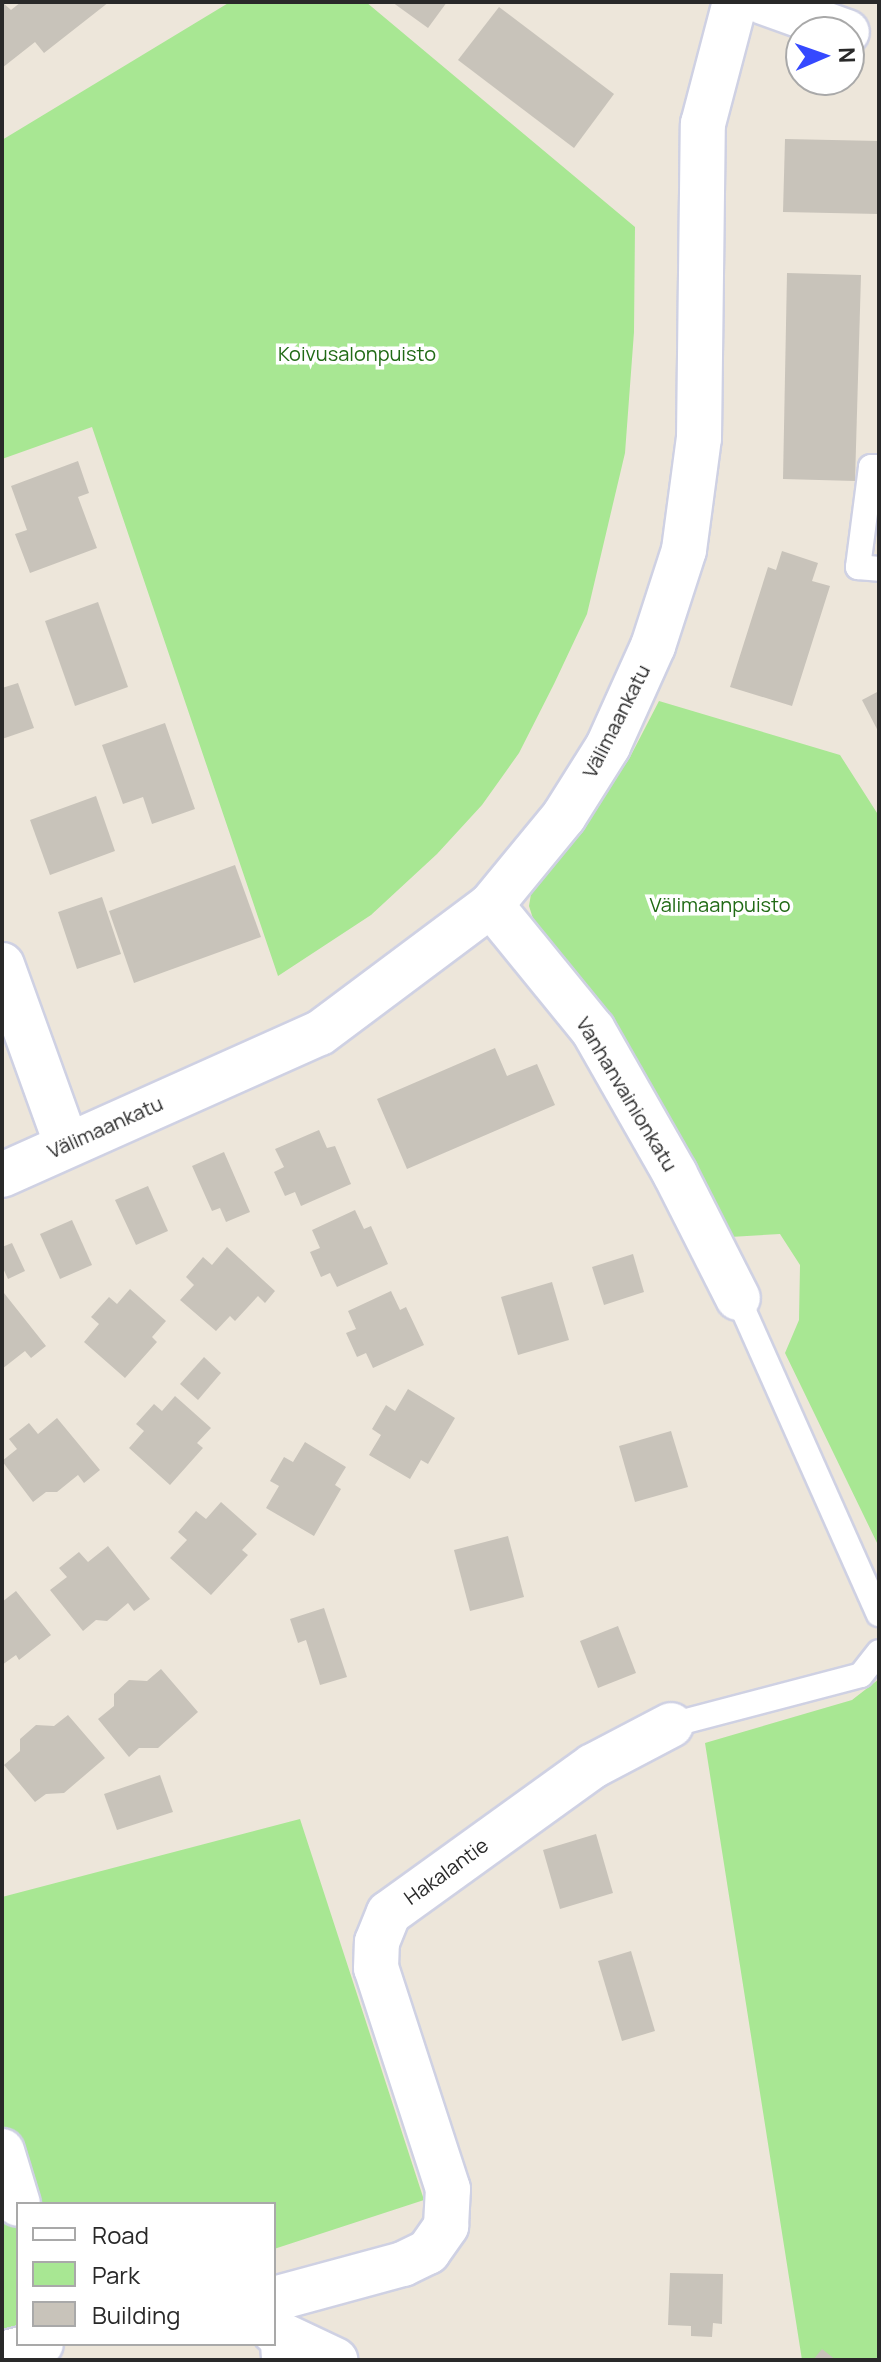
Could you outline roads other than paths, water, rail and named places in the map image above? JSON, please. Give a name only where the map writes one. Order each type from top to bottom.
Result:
[{"type":"street","name":"Välimaankatu","points":[[2,1175],[66,1143],[320,1033],[491,905],[564,816],[608,746],[653,646],[684,550],[699,438],[703,124],[735,2]]},
{"type":"street","points":[[763,2],[803,16]]},
{"type":"street","name":"Vanhanvainionkatu","points":[[491,905],[593,1030],[675,1174],[738,1298]]},
{"type":"street","points":[[2,965],[66,1143]]},
{"type":"street","name":"Hakalantie","points":[[276,2298],[403,2264],[428,2252],[446,2226],[448,2189],[376,1968],[377,1942],[389,1913],[593,1766],[671,1725]]},
{"type":"street","points":[[2,2151],[17,2202]]},
{"type":"street","points":[[276,2332],[335,2360]]},
{"type":"street","points":[[2,2354],[33,2346]]},
{"type":"lane","points":[[879,467],[871,467],[858,567],[879,569]]},
{"type":"lane","points":[[738,1298],[879,1614]]},
{"type":"lane","name":"Hakalantie","points":[[671,1725],[861,1675],[879,1652]]},
{"type":"park label","name":"Koivusalonpuisto","points":[[357,353]]},
{"type":"park label","name":"Välimaanpuisto","points":[[720,904]]}]
